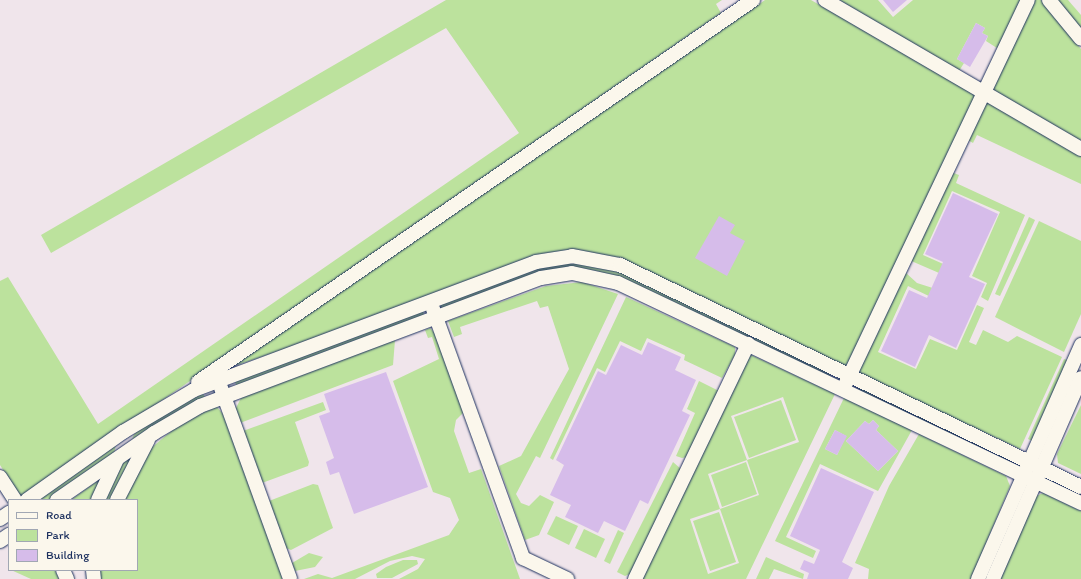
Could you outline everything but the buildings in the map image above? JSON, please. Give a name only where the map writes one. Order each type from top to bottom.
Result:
[{"type":"street","points":[[28,499],[171,401],[219,374],[753,0]]},
{"type":"street","points":[[825,0],[1081,149]]},
{"type":"street","points":[[843,389],[1028,0]]},
{"type":"street","points":[[1049,0],[1081,39]]},
{"type":"street","points":[[219,374],[430,302],[542,260],[590,257],[625,268],[1081,487]]},
{"type":"street","points":[[58,499],[154,432],[224,396],[541,278],[577,273],[613,281],[1081,503]]},
{"type":"street","points":[[430,302],[523,558],[567,579]]},
{"type":"street","points":[[635,579],[748,344]]},
{"type":"street","points":[[978,579],[1028,478],[1081,344]]},
{"type":"street","points":[[219,374],[224,396],[290,579]]},
{"type":"street","points":[[1034,464],[1081,378]]},
{"type":"street","points":[[98,499],[131,428]]},
{"type":"street","points":[[118,499],[136,460],[154,432]]},
{"type":"street","points":[[0,477],[14,499]]},
{"type":"street","points":[[992,579],[1028,478]]},
{"type":"street","points":[[0,520],[8,514]]},
{"type":"shaded area","points":[[0,0],[1081,0],[1081,579],[0,579]]},
{"type":"green space","points":[[446,0],[722,0],[716,4],[721,13],[21,498],[0,465],[0,281],[8,277],[98,424],[519,133],[446,28],[51,253],[41,235]]},
{"type":"green space","points":[[765,0],[811,0],[978,96],[847,369],[616,259],[581,251],[237,365],[236,363]]},
{"type":"green space","points":[[839,0],[878,0],[893,17],[913,0],[1024,0],[1000,50],[986,41],[988,36],[982,33],[985,28],[976,23],[957,59],[964,63],[959,71]]},
{"type":"green space","points":[[1033,0],[1041,0],[1081,49],[1081,143],[990,90]]},
{"type":"green space","points":[[1057,0],[1068,0],[1081,15],[1081,29]]},
{"type":"green space","points":[[988,100],[1081,155],[1081,184],[977,135],[973,143],[966,139]]},
{"type":"green space","points":[[951,172],[959,175],[956,183],[1025,215],[988,301],[981,297],[987,283],[972,276],[1000,212],[952,191],[923,255],[950,267],[946,276],[909,260]]},
{"type":"green space","points":[[1029,217],[1035,220],[1000,296],[995,294]]},
{"type":"green space","points":[[1039,221],[1081,241],[1081,314],[1064,352],[995,317]]},
{"type":"green space","points":[[558,262],[614,268],[831,373],[829,378],[620,278],[596,271],[584,269],[442,309],[440,304]]},
{"type":"green space","points":[[905,272],[917,283],[939,290],[935,299],[908,286],[878,352],[916,369],[930,339],[957,350],[977,305],[984,308],[969,342],[976,345],[983,330],[1008,342],[1017,336],[1062,357],[1020,449],[856,373]]},
{"type":"green space","points":[[582,282],[618,294],[540,458],[536,456],[516,494],[521,503],[529,506],[540,495],[554,502],[539,535],[525,540],[499,466],[521,456],[569,369],[548,306],[540,308],[537,301],[460,327],[462,334],[454,337],[448,321],[546,286]]},
{"type":"green space","points":[[626,297],[735,347],[735,355],[722,378],[684,360],[685,355],[647,338],[641,351],[620,341],[605,372],[597,368],[553,460],[550,458]]},
{"type":"green space","points":[[422,309],[425,317],[237,387],[234,379]]},
{"type":"green space","points":[[430,328],[435,333],[464,412],[456,420],[454,431],[469,473],[481,469],[520,579],[399,579],[418,569],[425,559],[412,556],[390,561],[355,579],[304,579],[318,574],[332,578],[449,535],[459,520],[450,498],[433,492],[393,381],[439,359],[432,337],[428,338],[425,330]]},
{"type":"green space","points":[[395,340],[393,365],[240,423],[235,410],[242,396]]},
{"type":"green space","points":[[749,354],[835,394],[746,579],[641,579]],"holes":[[[783,397],[799,442],[747,460],[731,416]],[[747,460],[759,495],[720,509],[708,474]],[[720,509],[739,563],[708,574],[690,519]]]},
{"type":"green space","points":[[1064,359],[1069,361],[1032,441],[1028,439]]},
{"type":"green space","points":[[699,381],[719,391],[687,457],[682,458],[676,456],[695,413],[687,409]]},
{"type":"green space","points":[[860,386],[1013,457],[1010,464],[857,390]]},
{"type":"green space","points":[[203,394],[205,397],[132,439],[136,430],[169,408]]},
{"type":"green space","points":[[844,398],[912,430],[878,491],[820,464],[786,537],[816,551],[813,558],[775,541]],"holes":[[[873,420],[879,426],[876,430],[898,451],[878,471],[846,441],[865,421],[869,424]],[[835,430],[846,436],[837,455],[825,449]]]},
{"type":"green space","points":[[781,400],[796,440],[749,458],[734,417]]},
{"type":"green space","points":[[323,402],[326,410],[295,422],[309,462],[308,466],[262,483],[243,431]]},
{"type":"green space","points":[[1081,405],[1081,474],[1058,463],[1057,454]]},
{"type":"green space","points":[[216,406],[224,415],[285,579],[99,579],[99,571],[138,571],[138,499],[124,499],[150,449],[181,423]]},
{"type":"green space","points":[[919,434],[1006,476],[1010,486],[971,579],[868,579],[869,569],[855,563],[889,486]]},
{"type":"green space","points":[[116,444],[114,454],[50,499],[36,499]]},
{"type":"green space","points":[[132,456],[113,499],[104,499],[119,466]]},
{"type":"green space","points":[[673,462],[681,469],[632,573],[625,576],[617,572]]},
{"type":"green space","points":[[746,462],[757,494],[722,507],[711,475]]},
{"type":"green space","points":[[103,477],[93,499],[72,499]]},
{"type":"green space","points":[[313,484],[318,485],[333,528],[291,550],[286,548],[269,501]]},
{"type":"green space","points":[[1043,493],[1081,511],[1081,579],[999,579],[1034,497]]},
{"type":"green space","points":[[719,512],[736,562],[710,571],[693,521]]},
{"type":"green space","points":[[556,516],[578,526],[569,545],[547,534]]},
{"type":"green space","points":[[584,529],[605,539],[596,558],[575,548]]},
{"type":"green space","points":[[618,530],[624,533],[610,564],[604,561]]},
{"type":"green space","points":[[309,553],[323,557],[315,567],[295,571],[292,563]]},
{"type":"green space","points":[[766,557],[804,574],[803,579],[774,569],[769,579],[756,579]]},
{"type":"green space","points":[[403,560],[417,560],[418,564],[392,578],[377,578],[376,574],[386,567]]},
{"type":"green space","points":[[13,571],[55,571],[59,579],[31,579]]}]
